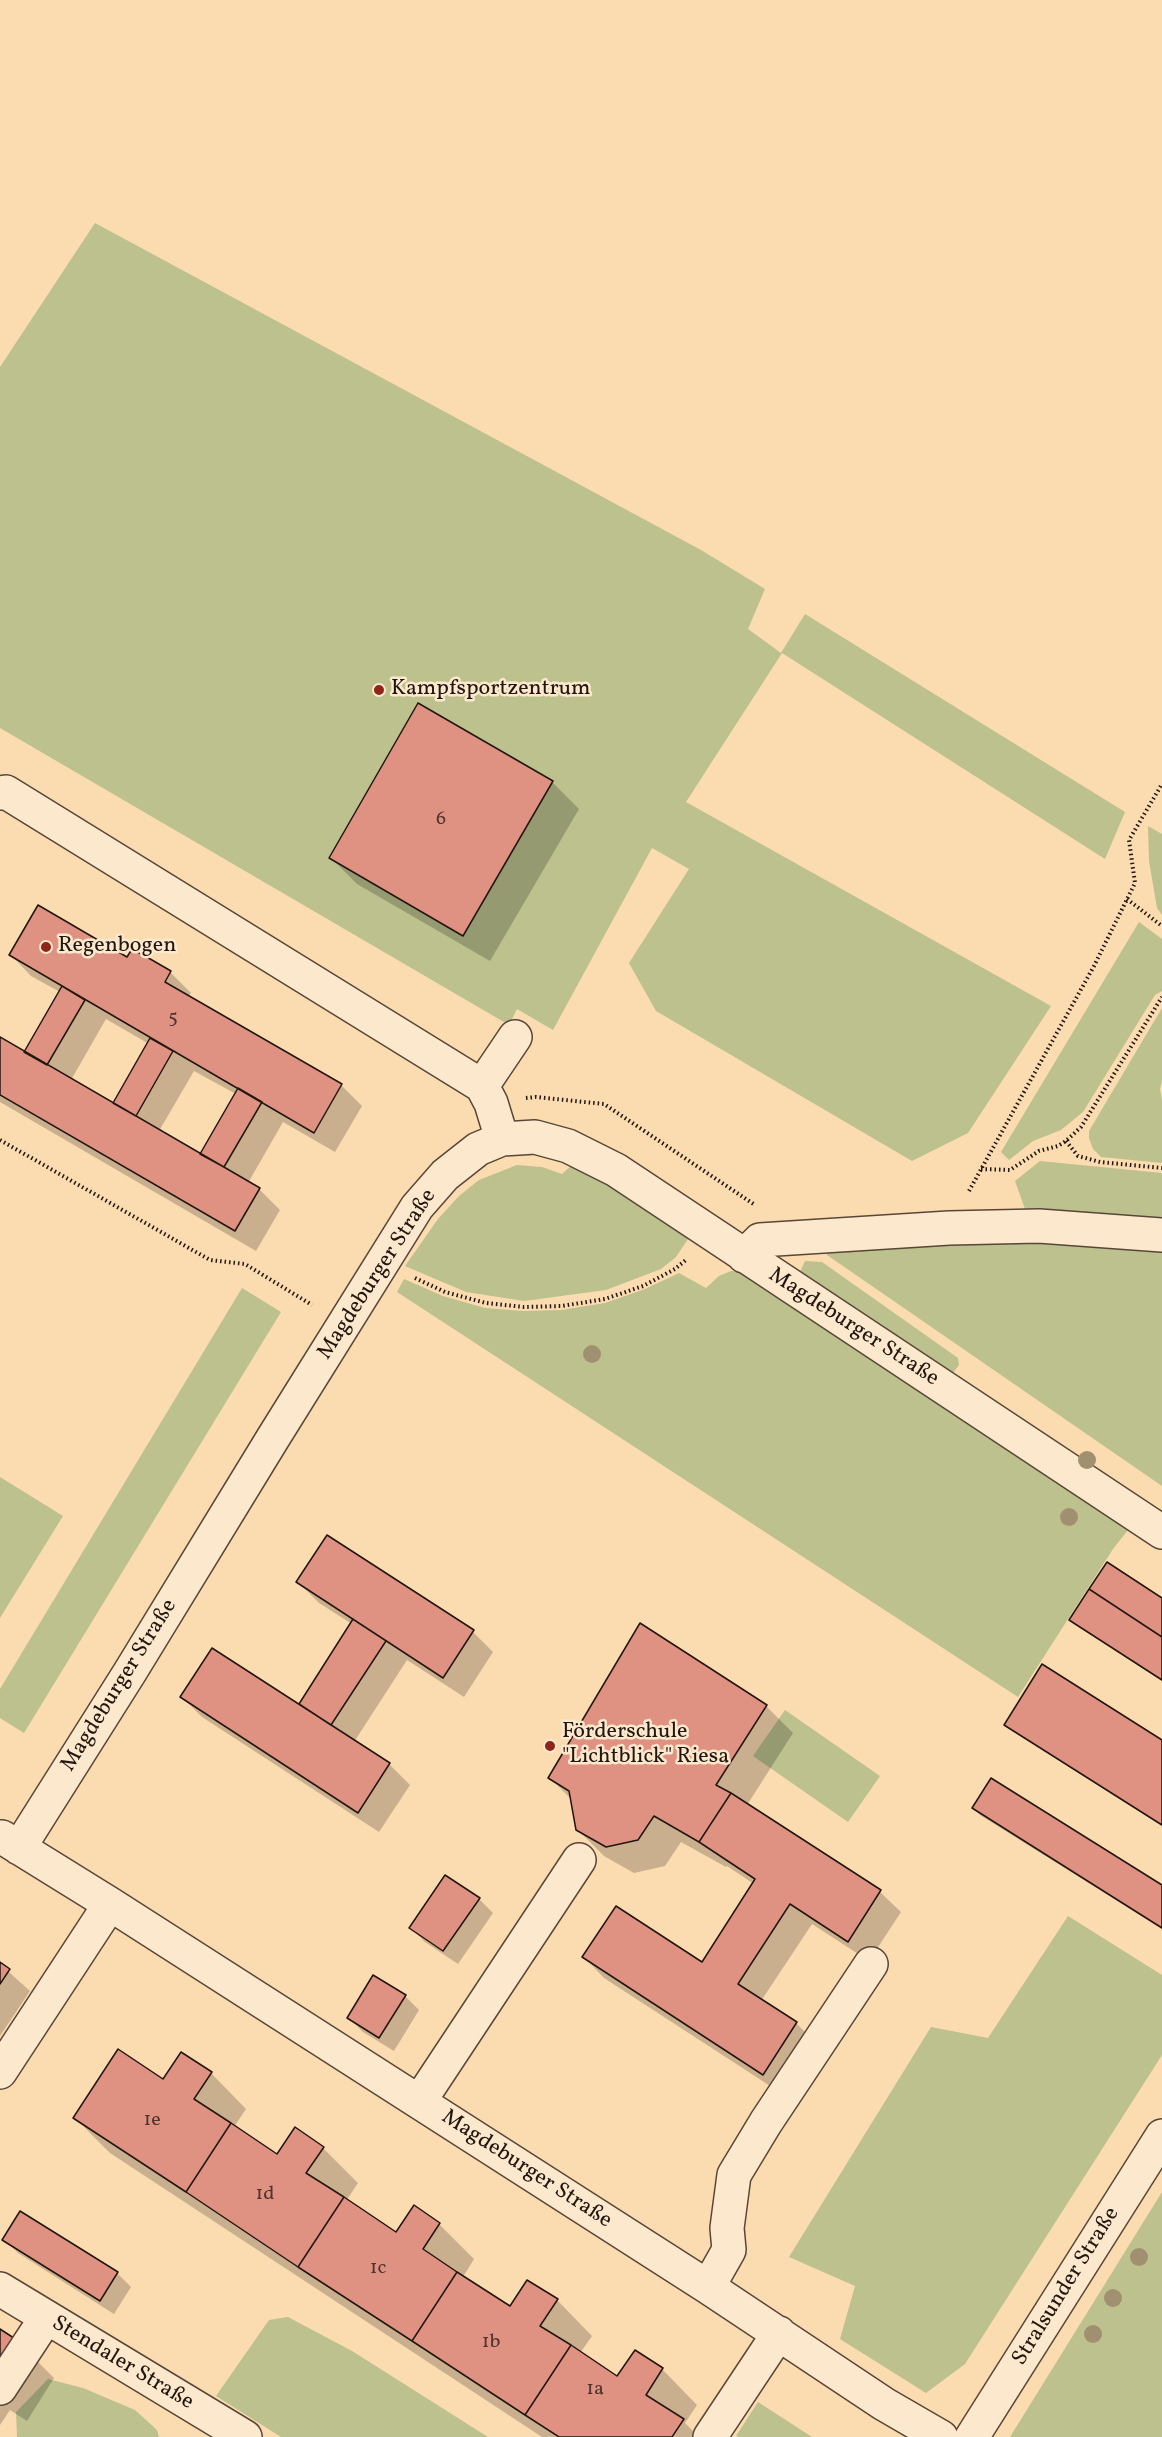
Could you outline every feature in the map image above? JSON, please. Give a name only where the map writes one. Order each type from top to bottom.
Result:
[{"type":"street","points":[[0,793],[6,792],[482,1086],[491,1103],[502,1139]]},
{"type":"street","points":[[482,1086],[515,1037]]},
{"type":"street","name":"Magdeburger Straße","points":[[941,2437],[884,2404],[708,2287],[10,1842],[130,1672],[417,1207],[445,1175],[478,1149],[502,1139],[535,1137],[590,1155],[707,1229],[744,1256],[1162,1532]]},
{"type":"street","points":[[744,1256],[760,1240],[949,1228],[1039,1226],[1162,1234]]},
{"type":"street","points":[[419,2102],[579,1860]]},
{"type":"street","points":[[0,2072],[110,1904]]},
{"type":"street","points":[[708,2287],[729,2250],[727,2228],[734,2175],[766,2122],[871,1964]]},
{"type":"street","name":"Stralsunder Straße","points":[[972,2437],[1162,2136]]},
{"type":"street","name":"Stendaler Straße","points":[[0,2289],[236,2435]]},
{"type":"street","points":[[0,2388],[46,2318]]},
{"type":"street","points":[[710,2437],[779,2333]]},
{"type":"path","points":[[949,1228],[1094,966],[1135,883],[1129,840],[1162,784]]},
{"type":"path","points":[[1127,899],[1162,926]]},
{"type":"path","points":[[981,1169],[1010,1170],[1040,1150],[1066,1141],[1081,1127],[1162,997]]},
{"type":"path","points":[[0,1140],[210,1260],[245,1264],[307,1302],[342,1327]]},
{"type":"path","points":[[1066,1141],[1078,1156],[1100,1162],[1162,1168]]},
{"type":"path","points":[[383,1261],[445,1292],[486,1303],[524,1307],[562,1306],[605,1299],[643,1286],[675,1269],[696,1250],[707,1229]]},
{"type":"green space","name":"Kampfsportzentrum","points":[[95,223],[701,550],[765,589],[748,629],[781,653],[805,614],[1125,812],[1105,859],[782,653],[686,802],[1051,1006],[968,1133],[912,1161],[656,1011],[629,963],[689,869],[652,848],[553,1030],[517,1009],[509,1025],[0,728],[0,367]]},
{"type":"green space","points":[[1148,826],[1162,834],[1162,915],[1157,908],[1149,861]]},
{"type":"green space","points":[[1139,922],[1162,939],[1162,991],[1155,995],[1083,1112],[1061,1130],[1033,1141],[1009,1160],[1001,1152]]},
{"type":"green space","points":[[1162,1008],[1162,1081],[1160,1089],[1162,1163],[1101,1157],[1093,1149],[1089,1131]]},
{"type":"green space","points":[[1040,1161],[1162,1173],[1162,1229],[1030,1216],[1025,1209],[1015,1181]]},
{"type":"green space","points":[[573,1164],[690,1236],[676,1257],[661,1269],[606,1290],[524,1301],[466,1292],[405,1266],[438,1219],[459,1196],[479,1180],[517,1165],[542,1167],[562,1174]]},
{"type":"green space","points":[[1032,1233],[1162,1243],[1162,1486],[827,1255],[823,1247]]},
{"type":"green space","points":[[805,1261],[822,1262],[958,1358],[959,1365],[950,1377],[799,1274]]},
{"type":"green space","points":[[731,1271],[745,1272],[1128,1530],[1113,1549],[1018,1697],[397,1292],[404,1279],[443,1296],[485,1308],[524,1311],[561,1310],[605,1303],[645,1289],[679,1273],[706,1288],[719,1276]]},
{"type":"green space","points":[[242,1288],[281,1312],[24,1733],[0,1718],[0,1689]]},
{"type":"green space","points":[[0,1477],[63,1516],[0,1618]]},
{"type":"green space","points":[[785,1710],[880,1776],[848,1822],[753,1756]]},
{"type":"green space","points":[[1068,1916],[1162,1975],[1162,2055],[965,2364],[926,2393],[840,2339],[855,2286],[789,2257],[931,2027],[988,2038]]},
{"type":"green space","points":[[1162,2192],[1162,2437],[1010,2437]]},
{"type":"green space","points":[[288,2317],[352,2351],[488,2437],[281,2437],[216,2396],[269,2320]]},
{"type":"green space","points":[[48,2379],[83,2388],[135,2410],[157,2430],[159,2437],[17,2437],[16,2412]]},
{"type":"green space","points":[[758,2402],[812,2437],[736,2436]]},
{"type":"building","points":[[418,703],[553,781],[463,936],[329,858]]},
{"type":"building","points":[[38,905],[127,957],[132,949],[171,971],[165,982],[342,1084],[314,1133],[9,955]]},
{"type":"building","points":[[62,986],[85,1000],[47,1065],[24,1052]]},
{"type":"building","points":[[0,1037],[260,1188],[235,1231],[0,1095]]},
{"type":"building","points":[[150,1038],[173,1051],[136,1116],[113,1103]]},
{"type":"building","points":[[238,1088],[262,1102],[224,1167],[200,1154]]},
{"type":"building","points":[[327,1535],[474,1630],[443,1678],[296,1582]]},
{"type":"building","points":[[1107,1562],[1162,1598],[1162,1637],[1089,1589]]},
{"type":"building","points":[[1089,1589],[1162,1637],[1162,1680],[1069,1620]]},
{"type":"building","points":[[353,1619],[386,1641],[331,1725],[299,1704]]},
{"type":"building","points":[[640,1623],[767,1705],[716,1785],[731,1793],[699,1842],[654,1816],[638,1840],[606,1847],[576,1830],[569,1791],[548,1778]]},
{"type":"building","points":[[212,1648],[390,1763],[358,1813],[180,1697]]},
{"type":"building","points":[[1042,1664],[1162,1740],[1162,1825],[1004,1725]]},
{"type":"building","points":[[991,1778],[1162,1885],[1162,1928],[972,1808]]},
{"type":"building","points":[[731,1793],[881,1890],[848,1942],[790,1904],[738,1984],[797,2022],[763,2075],[582,1957],[616,1906],[702,1962],[755,1879],[699,1842]]},
{"type":"building","points":[[445,1875],[480,1898],[443,1951],[409,1928]]},
{"type":"building","points":[[0,1962],[10,1969],[0,1984]]},
{"type":"building","points":[[373,1975],[406,1995],[379,2038],[347,2018]]},
{"type":"building","points":[[118,2049],[163,2079],[181,2052],[212,2072],[194,2099],[231,2123],[186,2192],[73,2118]]},
{"type":"building","points":[[231,2123],[277,2154],[295,2127],[324,2147],[306,2173],[344,2197],[298,2267],[186,2192]]},
{"type":"building","points":[[344,2197],[396,2232],[414,2205],[440,2223],[423,2249],[457,2272],[412,2341],[298,2267]]},
{"type":"building","points":[[20,2211],[118,2272],[100,2301],[2,2240]]},
{"type":"building","points":[[457,2272],[510,2306],[527,2280],[558,2299],[540,2326],[571,2345],[525,2415],[412,2341]]},
{"type":"building","points":[[0,2329],[20,2342],[0,2373]]},
{"type":"building","points":[[571,2345],[617,2376],[635,2350],[663,2368],[646,2395],[684,2419],[672,2437],[559,2437],[525,2415]]},
{"type":"place","name":"Kampfsportzentrum","points":[[379,690]]},
{"type":"place","name":"Regenbogen","points":[[46,947]]},
{"type":"place","name":"Förderschule \"Lichtblick\" Riesa","points":[[550,1746]]}]
